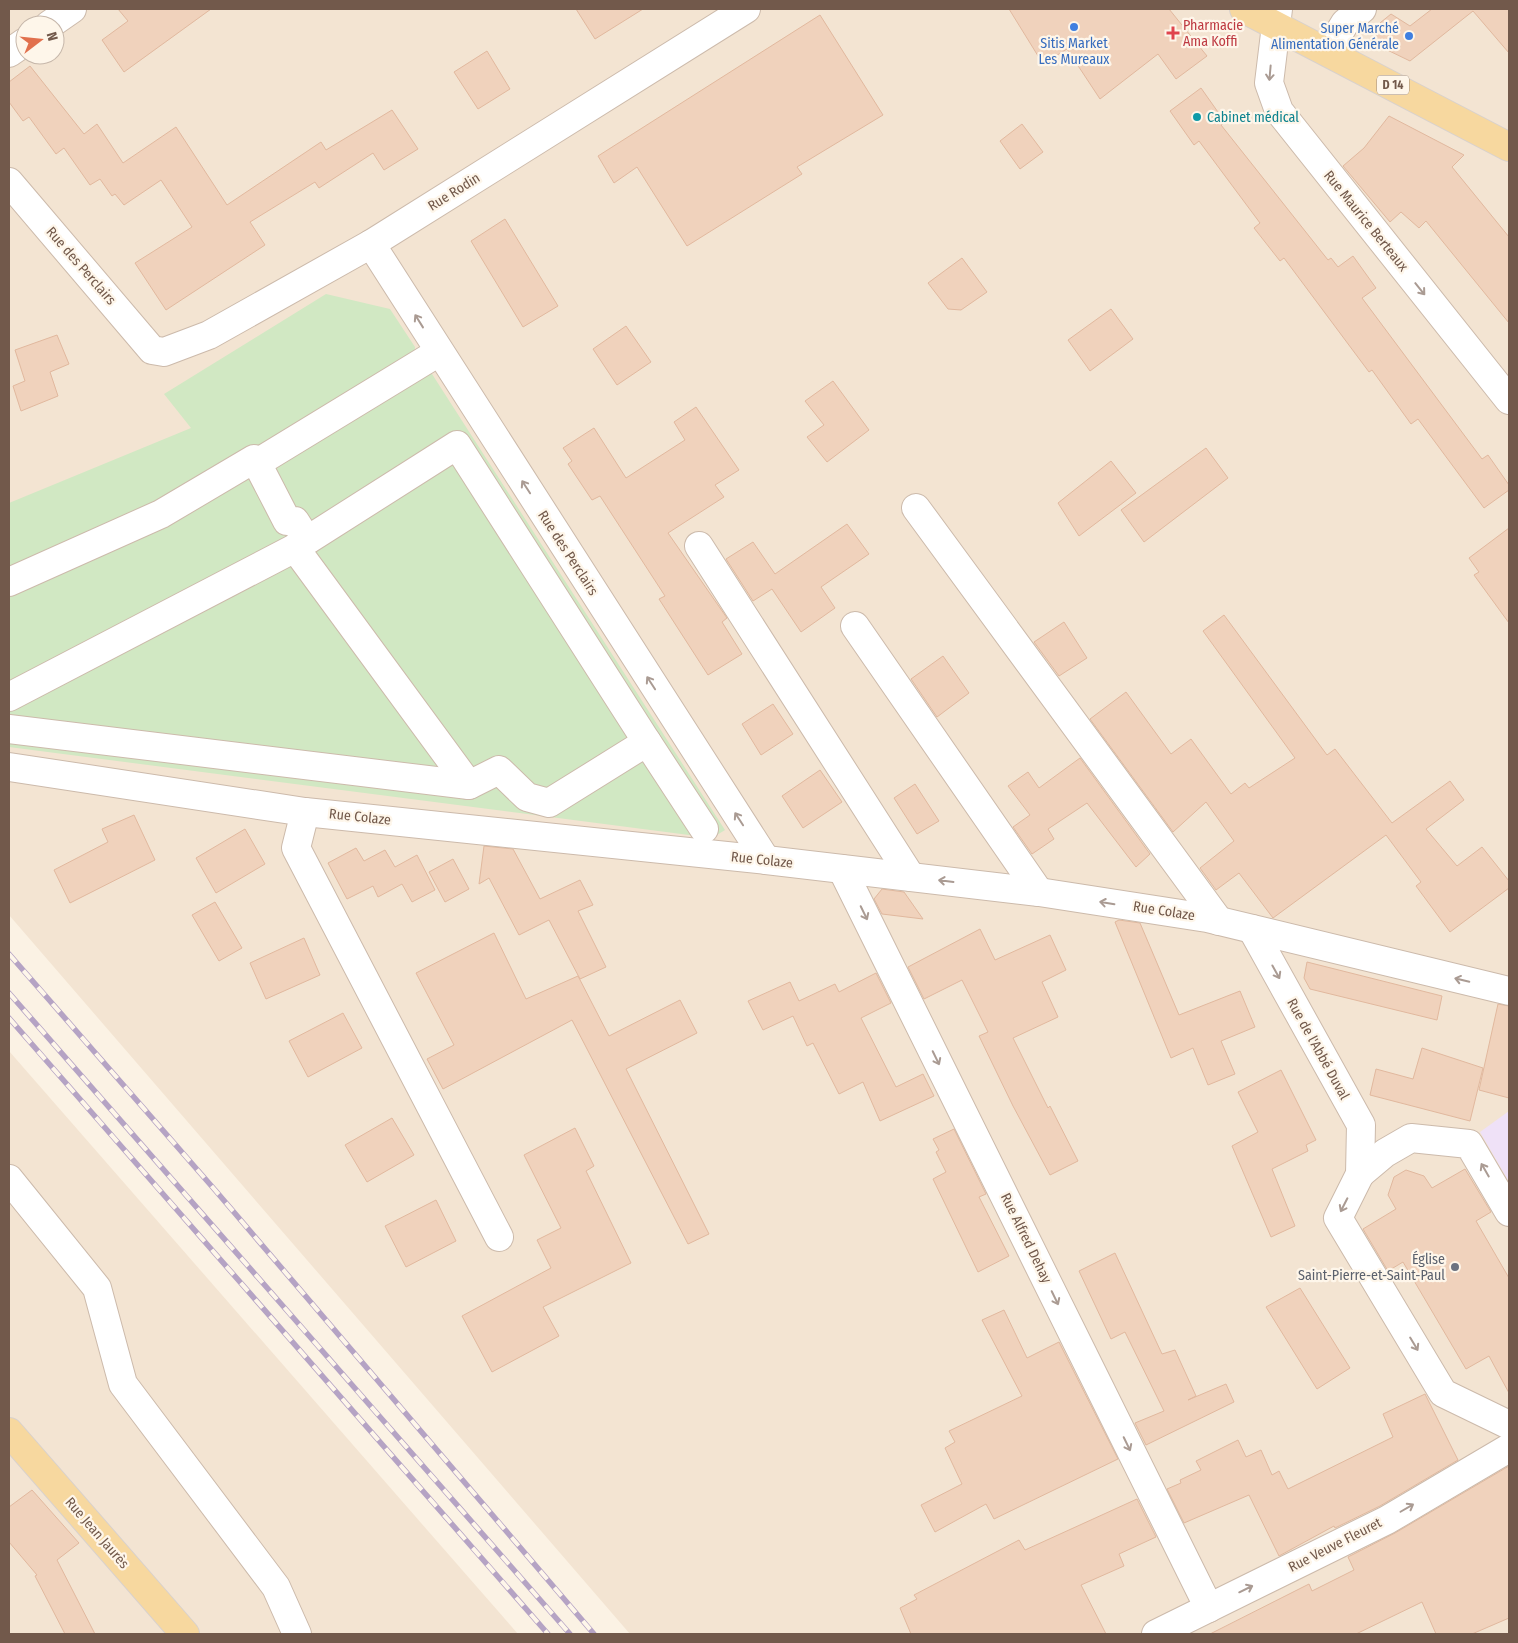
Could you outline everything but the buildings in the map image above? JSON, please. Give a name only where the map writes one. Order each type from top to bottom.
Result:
[{"type":"main road","name":"D 14","points":[[1244,9],[1277,17],[1328,51],[1509,147]]},
{"type":"main road","name":"Rue Jean Jaurès","points":[[9,1432],[185,1634]]},
{"type":"street","name":"Rue Rodin","points":[[152,350],[164,352],[209,335],[371,244],[746,9]]},
{"type":"street","points":[[1328,51],[1345,23],[1362,9]]},
{"type":"street","name":"Rue Maurice Berteaux","points":[[1277,17],[1269,83],[1279,111],[1509,400]]},
{"type":"street","name":"Rue des Perclairs","points":[[9,182],[152,350]]},
{"type":"street","name":"Rue des Perclairs","points":[[371,244],[766,860]]},
{"type":"street","points":[[257,463],[439,352]]},
{"type":"street","points":[[9,697],[301,544],[457,445],[704,829]]},
{"type":"street","points":[[9,582],[161,514],[254,459],[288,521],[295,521],[301,544],[469,786]]},
{"type":"street","points":[[916,508],[1219,921]]},
{"type":"street","points":[[699,546],[911,877]]},
{"type":"street","points":[[855,626],[1039,892]]},
{"type":"street","points":[[9,728],[469,786],[499,770],[527,797],[549,803],[647,742]]},
{"type":"street","name":"Rue Colaze","points":[[9,767],[305,812],[766,860],[1039,892],[1219,921],[1509,991]]},
{"type":"street","points":[[305,812],[296,848],[499,1237]]},
{"type":"street","name":"Rue Alfred Dehay","points":[[842,869],[1209,1608]]},
{"type":"street","name":"Rue de l'Abbé Duval","points":[[1252,929],[1361,1125],[1360,1174]]},
{"type":"street","name":"Rue de l'Abbé Duval","points":[[1509,1212],[1470,1144],[1411,1138],[1386,1153],[1360,1174],[1338,1218],[1443,1393],[1509,1424]]},
{"type":"street","points":[[9,1179],[96,1288],[122,1384],[276,1587],[297,1634]]},
{"type":"street","name":"Rue Veuve Fleuret","points":[[1156,1634],[1387,1520],[1509,1448]]},
{"type":"shaded area","points":[[9,9],[1509,9],[1509,1634],[630,1634],[9,915]]},
{"type":"shaded area","points":[[9,1051],[518,1634],[9,1634]]},
{"type":"shaded area","points":[[1509,1111],[1509,1182],[1480,1132]]},
{"type":"green space","points":[[326,294],[390,309],[415,347],[414,357],[423,371],[432,374],[725,830],[712,838],[9,747],[9,503],[191,428],[164,394]]},
{"type":"railway","points":[[9,954],[215,1190],[594,1634]]},
{"type":"railway","points":[[9,993],[570,1634]]},
{"type":"railway","points":[[9,1018],[548,1634]]},
{"type":"place","name":"Sitis Market Les Mureaux","points":[[1074,27]]},
{"type":"place","name":"Pharmacie Ama Koffi","points":[[1173,33]]},
{"type":"place","name":"Super Marché Alimentation Générale","points":[[1409,36]]},
{"type":"place","name":"Cabinet médical","points":[[1197,117]]},
{"type":"place","name":"Église Saint-Pierre-et-Saint-Paul","points":[[1455,1267]]}]
